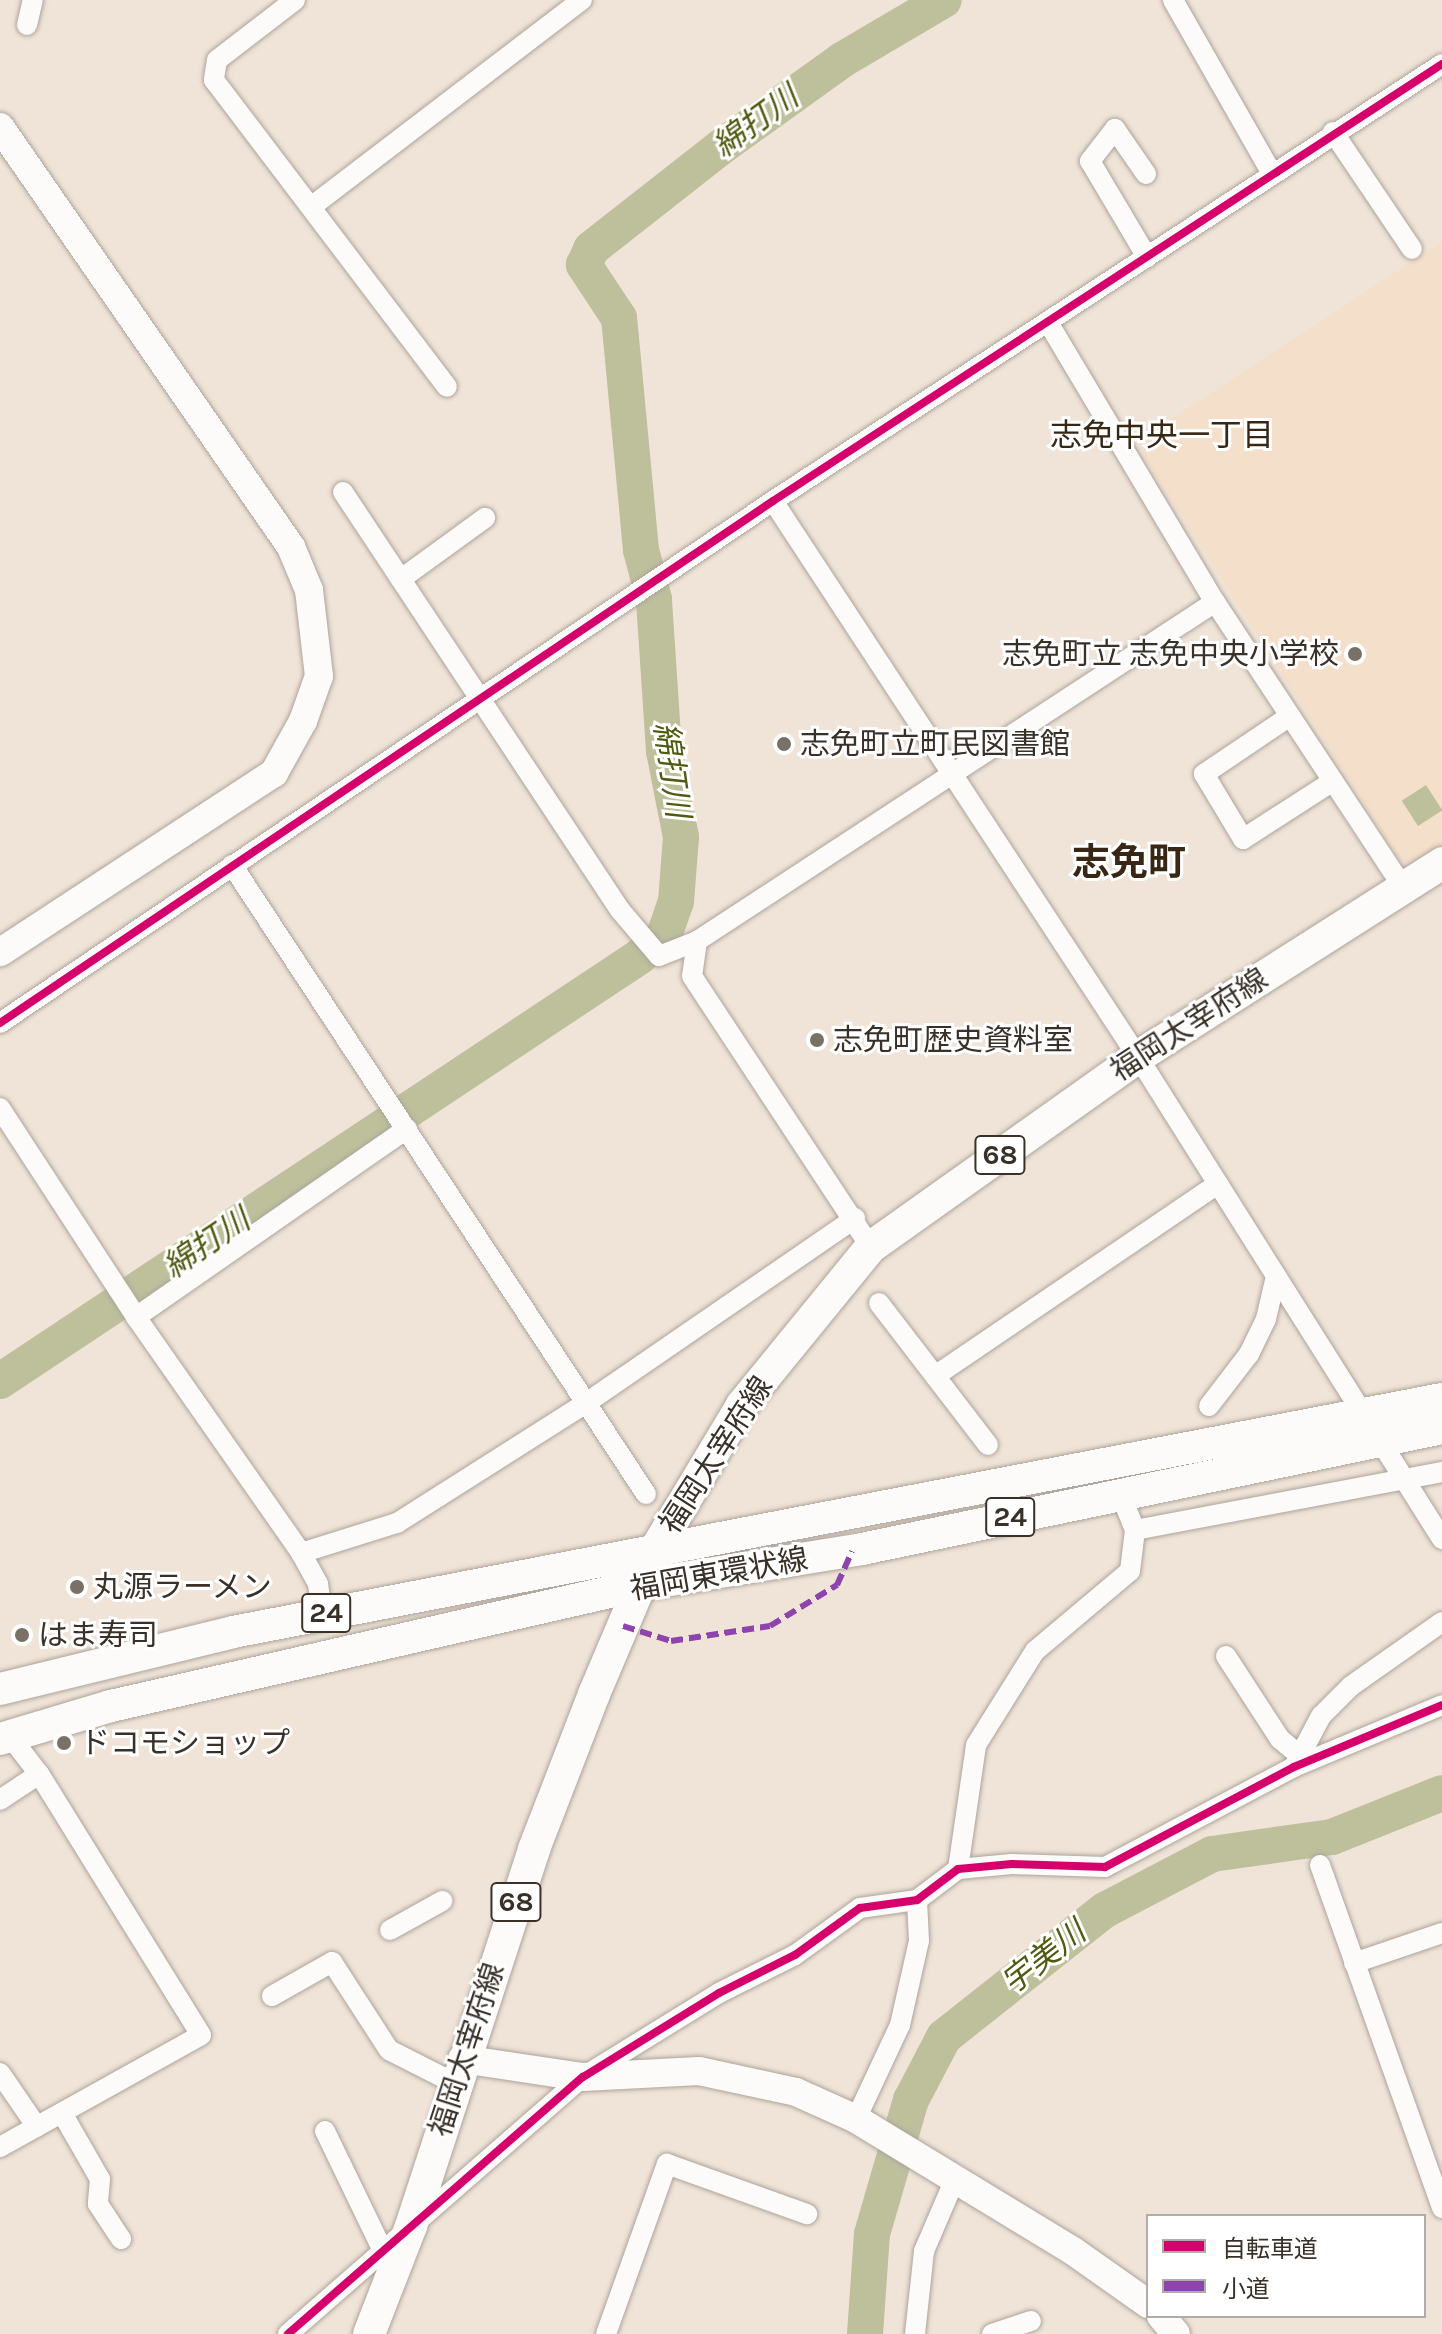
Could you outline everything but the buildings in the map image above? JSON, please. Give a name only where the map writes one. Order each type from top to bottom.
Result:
[{"type":"main road","name":"福岡太宰府線","points":[[369,2334],[411,2226],[521,1856],[655,1550],[742,1405],[871,1247],[1138,1057],[1442,863]]},
{"type":"main road","name":"福岡東環状線","points":[[5,1737],[111,1706],[640,1585],[852,1551],[1120,1493],[1372,1428],[1442,1399]]},
{"type":"main road","name":"福岡東環状線","points":[[0,1689],[89,1664],[322,1614],[655,1550],[1372,1428],[1442,1428]]},
{"type":"street","points":[[27,25],[33,0]]},
{"type":"street","points":[[295,0],[217,60],[214,80],[447,387]]},
{"type":"street","points":[[311,207],[582,0]]},
{"type":"street","points":[[1173,0],[1271,172]]},
{"type":"street","points":[[0,1023],[773,501],[1049,324],[1271,172],[1442,64]]},
{"type":"street","points":[[0,127],[291,547],[309,590],[319,676],[303,721],[274,773],[0,952]]},
{"type":"street","points":[[1146,174],[1115,129],[1090,161],[1147,257]]},
{"type":"street","points":[[1333,132],[1412,249]]},
{"type":"street","points":[[1049,324],[1215,602],[1403,887]]},
{"type":"street","points":[[343,492],[620,910],[659,956],[697,941],[1215,602]]},
{"type":"street","points":[[773,501],[950,775],[1138,1057],[1442,1539]]},
{"type":"street","points":[[401,579],[485,518]]},
{"type":"street","points":[[1290,716],[1204,774],[1243,839],[1333,781]]},
{"type":"street","points":[[232,865],[589,1401],[646,1494]]},
{"type":"street","points":[[697,941],[692,976],[855,1218],[871,1247]]},
{"type":"street","points":[[0,1108],[136,1317],[301,1553],[318,1584],[322,1614]]},
{"type":"street","points":[[136,1317],[407,1129]]},
{"type":"street","points":[[935,1376],[1218,1184]]},
{"type":"street","points":[[301,1553],[397,1523],[589,1401],[855,1218]]},
{"type":"street","points":[[1209,1406],[1249,1354],[1266,1319],[1276,1276]]},
{"type":"street","points":[[879,1303],[988,1445]]},
{"type":"street","points":[[1135,1530],[1442,1472]]},
{"type":"street","points":[[958,1869],[976,1745],[1035,1651],[1130,1571],[1135,1530],[1120,1493]]},
{"type":"street","points":[[1297,1761],[1321,1716],[1351,1686],[1442,1622]]},
{"type":"street","points":[[1226,1656],[1297,1761]]},
{"type":"street","points":[[288,2334],[583,2077],[719,1993],[795,1955],[860,1908],[917,1900],[958,1869],[1012,1864],[1105,1867],[1297,1761],[1442,1705]]},
{"type":"street","points":[[0,2147],[201,2035],[39,1774],[5,1737]]},
{"type":"street","points":[[0,1800],[39,1774]]},
{"type":"street","points":[[1320,1865],[1442,2208]]},
{"type":"street","points":[[860,2122],[900,2025],[919,1941],[917,1900]]},
{"type":"street","points":[[390,1930],[442,1901]]},
{"type":"street","points":[[1354,1963],[1442,1933]]},
{"type":"street","points":[[272,1996],[332,1962],[389,2050],[458,2071],[583,2077],[699,2071],[744,2076],[796,2092],[860,2122],[1146,2303]]},
{"type":"street","points":[[0,2073],[37,2127]]},
{"type":"street","points":[[62,2113],[100,2179],[98,2204],[121,2239]]},
{"type":"street","points":[[325,2131],[383,2251]]},
{"type":"street","points":[[606,2334],[667,2164],[807,2214]]},
{"type":"street","points":[[915,2334],[924,2251],[949,2176]]},
{"type":"street","points":[[1163,2318],[1176,2334]]},
{"type":"street","points":[[992,2334],[1031,2321]]},
{"type":"shaded area","name":"志免町立 志免中央小学校","points":[[1442,242],[1442,853],[1421,868],[1400,860],[1142,454],[1148,434]]},
{"type":"shaded area","points":[[1426,785],[1442,810],[1418,826],[1402,801]]},
{"type":"waterway","name":"綿打川","points":[[0,1381],[639,957],[664,936],[676,902],[681,837],[664,751],[654,599],[641,550],[619,318],[584,265],[591,249],[721,147],[842,60],[944,0]]},
{"type":"waterway","name":"宇美川","points":[[865,2334],[872,2234],[911,2100],[944,2037],[1105,1910],[1212,1854],[1332,1837],[1442,1793]]},
{"type":"marked path","points":[[623,1626],[671,1641],[770,1626],[837,1585],[852,1551]]},
{"type":"cycle path","points":[[0,1023],[773,501],[1442,64]]},
{"type":"cycle path","points":[[288,2334],[583,2077],[719,1993],[795,1955],[860,1908],[917,1900],[958,1869],[1012,1864],[1105,1867],[1294,1767],[1442,1705]]},
{"type":"place","name":"志免町立 志免中央小学校","points":[[1355,654]]},
{"type":"place","name":"志免町立町民図書館","points":[[784,744]]},
{"type":"place","name":"志免町歴史資料室","points":[[817,1040]]},
{"type":"place","name":"丸源ラーメン","points":[[77,1587]]},
{"type":"place","name":"はま寿司","points":[[22,1635]]},
{"type":"place","name":"ドコモショップ","points":[[64,1743]]},
{"type":"district","name":"志免中央一丁目","points":[[1162,436]]},
{"type":"district","name":"志免町","points":[[1129,863]]}]
